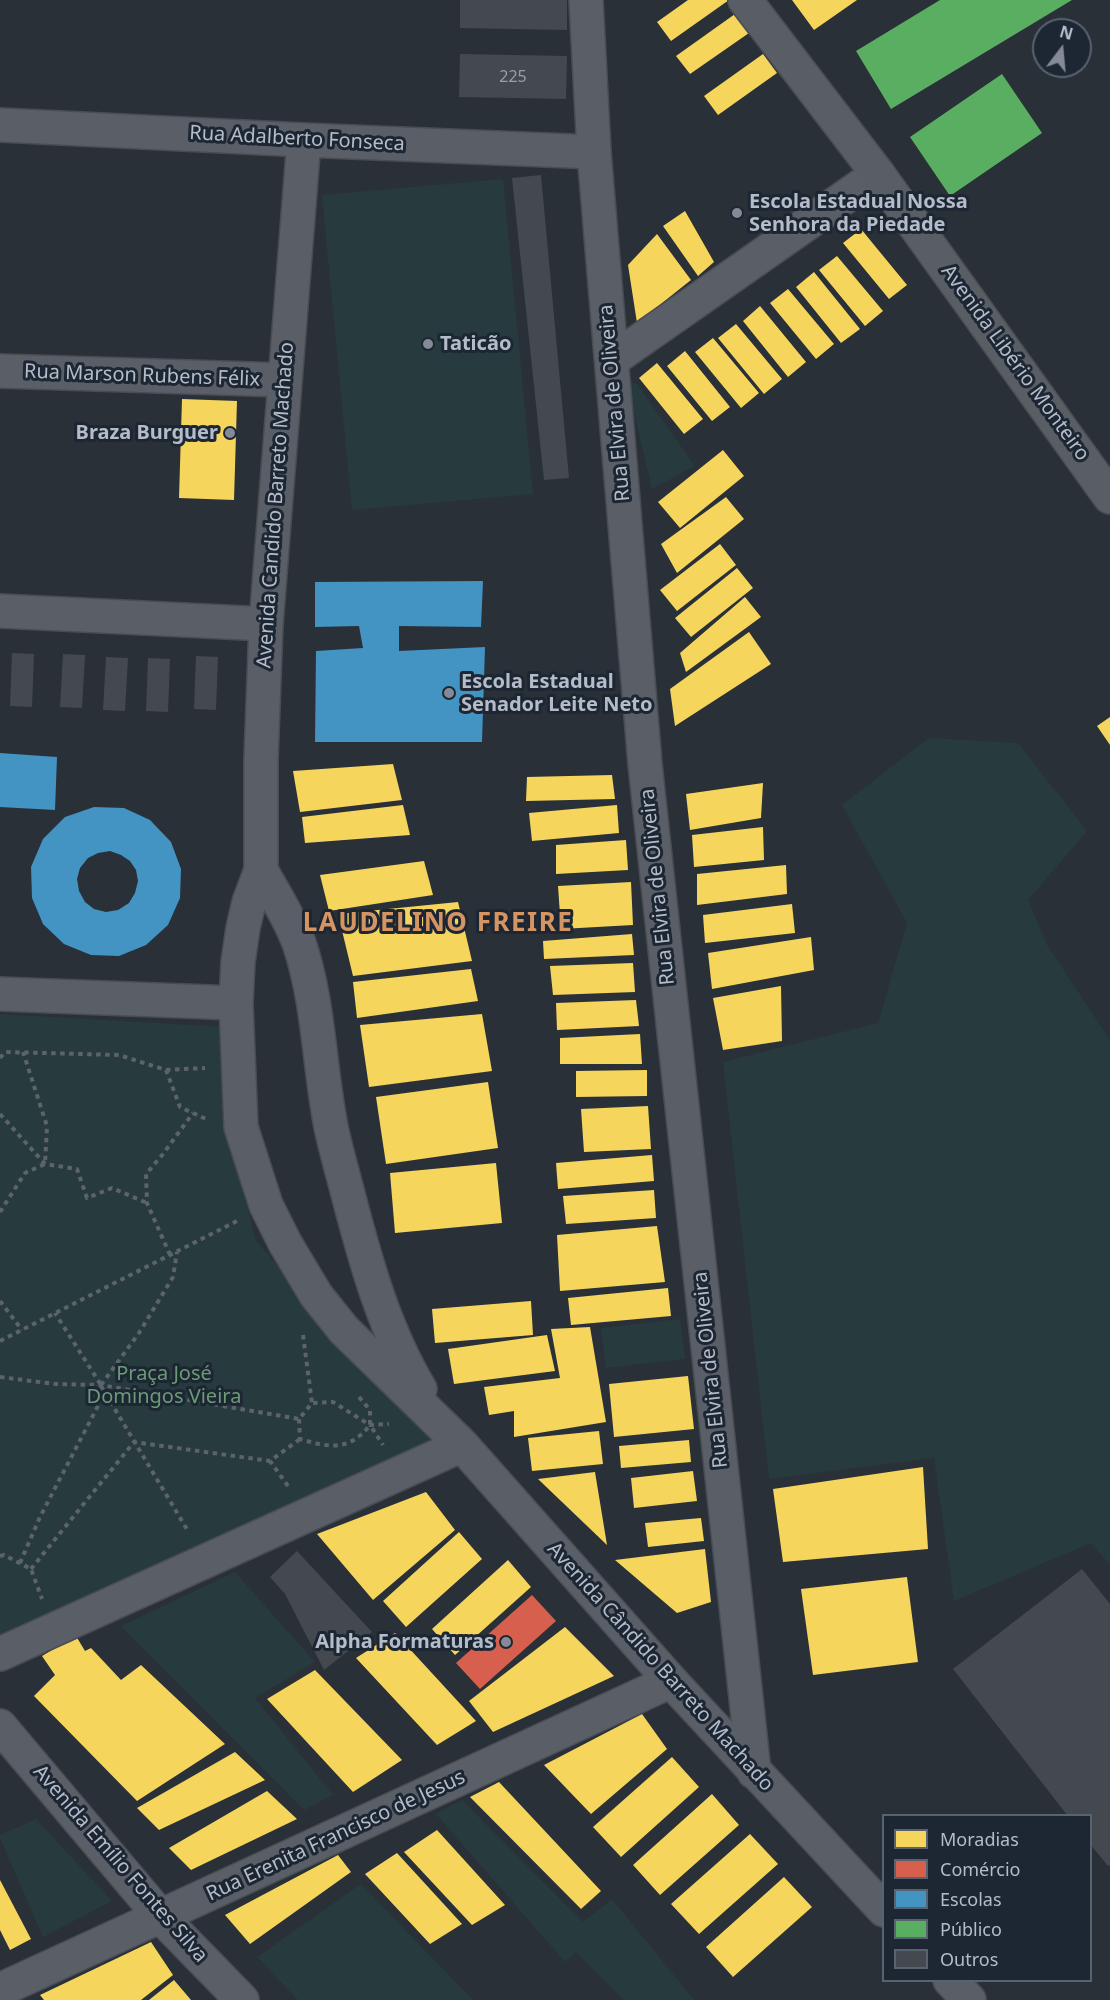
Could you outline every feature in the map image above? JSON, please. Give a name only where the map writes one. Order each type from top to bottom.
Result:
[{"type":"main road","name":"Avenida Libério Monteiro","points":[[745,0],[878,174],[1110,497]]},
{"type":"street","name":"Rua Elvira de Oliveira","points":[[586,0],[594,152],[645,764],[754,1772]]},
{"type":"street","name":"Rua Adalberto Fonseca","points":[[0,125],[594,152]]},
{"type":"street","name":"Avenida Candido Barreto Machado","points":[[261,870],[261,760],[266,624],[304,140]]},
{"type":"street","points":[[612,360],[878,174]]},
{"type":"street","name":"Rua Marson Rubens Félix","points":[[0,371],[284,380]]},
{"type":"street","points":[[0,611],[266,624]]},
{"type":"street","points":[[261,870],[298,941],[308,974],[331,1127],[371,1277],[398,1347],[439,1422]]},
{"type":"street","points":[[261,870],[249,902],[243,928],[238,962],[236,1004],[241,1127],[266,1205],[285,1243],[316,1295],[344,1330],[439,1422]]},
{"type":"street","points":[[243,928],[291,926]]},
{"type":"street","points":[[0,994],[236,1004]]},
{"type":"street","name":"Avenida Cândido Barreto Machado","points":[[439,1422],[671,1681],[882,1908]]},
{"type":"street","points":[[0,1654],[462,1445]]},
{"type":"street","name":"Rua Erenita Francisco de Jesus","points":[[0,1990],[671,1681]]},
{"type":"street","name":"Avenida Emílio Fontes Silva","points":[[0,1726],[161,1917],[242,2000]]},
{"type":"street","points":[[952,1982],[969,2000]]},
{"type":"path","points":[[0,1058],[3,1052],[119,1055],[166,1070],[180,1107],[209,1121]]},
{"type":"path","points":[[23,1052],[47,1126],[45,1164]]},
{"type":"path","points":[[170,1256],[147,1203],[146,1174],[193,1113]]},
{"type":"path","points":[[0,1114],[45,1164]]},
{"type":"path","points":[[0,1212],[25,1173],[45,1164],[77,1169],[87,1198],[112,1188],[147,1203]]},
{"type":"path","points":[[0,1341],[240,1220]]},
{"type":"path","points":[[20,1563],[40,1517],[99,1404],[101,1385],[139,1333],[173,1277],[177,1251]]},
{"type":"path","points":[[0,1301],[22,1330]]},
{"type":"path","points":[[55,1313],[101,1385],[190,1535]]},
{"type":"path","points":[[300,1439],[299,1419],[312,1403],[302,1331],[310,1340]]},
{"type":"path","points":[[0,1377],[55,1384],[101,1385],[299,1419]]},
{"type":"path","points":[[300,1439],[319,1445],[344,1445],[361,1437],[370,1425],[370,1410],[356,1393]]},
{"type":"path","points":[[312,1403],[333,1402],[370,1425],[383,1445],[377,1451]]},
{"type":"path","points":[[134,1442],[270,1461],[300,1439]]},
{"type":"path","points":[[31,1569],[134,1442]]},
{"type":"path","points":[[270,1461],[290,1490]]},
{"type":"path","points":[[0,1556],[4,1554],[31,1569],[43,1600],[51,1596]]},
{"type":"green space","name":"Taticão","points":[[503,179],[533,494],[352,510],[322,195]]},
{"type":"green space","points":[[627,382],[637,384],[695,466],[652,489]]},
{"type":"green space","points":[[929,738],[1018,743],[1087,831],[1028,900],[1047,945],[1110,1040],[1110,1565],[1091,1543],[954,1601],[934,1458],[769,1479],[723,1062],[878,1023],[907,923],[842,805]]},
{"type":"green space","name":"Praça José Domingos Vieira","points":[[0,1014],[227,1027],[226,1125],[256,1241],[333,1329],[449,1436],[0,1642]]},
{"type":"green space","points":[[680,1319],[685,1359],[606,1368],[601,1328]]},
{"type":"green space","points":[[235,1572],[315,1662],[255,1698],[333,1795],[304,1810],[121,1626]]},
{"type":"green space","points":[[462,1800],[583,1922],[612,1899],[694,2000],[624,2000],[576,1952],[565,1962],[436,1814]]},
{"type":"green space","points":[[36,1819],[112,1901],[43,1937],[0,1838],[0,1835]]},
{"type":"green space","points":[[361,1884],[473,2000],[298,2000],[257,1957]]},
{"type":"building: Moradias","points":[[688,0],[729,0],[671,41],[657,22]]},
{"type":"building: Moradias","points":[[792,0],[857,0],[814,30]]},
{"type":"building: Moradias","points":[[735,14],[749,33],[690,74],[676,56]]},
{"type":"building: Moradias","points":[[763,54],[777,73],[718,115],[704,96]]},
{"type":"building: Moradias","points":[[685,211],[714,262],[698,276],[663,226]]},
{"type":"building: Moradias","points":[[861,229],[907,285],[889,299],[843,243]]},
{"type":"building: Moradias","points":[[657,234],[691,280],[637,323],[628,265]]},
{"type":"building: Moradias","points":[[837,256],[883,311],[865,326],[819,270]]},
{"type":"building: Moradias","points":[[814,272],[860,329],[841,343],[796,287]]},
{"type":"building: Moradias","points":[[788,289],[834,344],[816,359],[770,303]]},
{"type":"building: Moradias","points":[[760,306],[806,362],[788,377],[743,321]]},
{"type":"building: Moradias","points":[[736,324],[782,379],[764,394],[718,338]]},
{"type":"building: Moradias","points":[[713,338],[759,393],[741,408],[695,352]]},
{"type":"building: Moradias","points":[[685,351],[730,407],[712,421],[667,366]]},
{"type":"building: Moradias","points":[[657,363],[703,419],[684,434],[639,378]]},
{"type":"building: Moradias","points":[[182,399],[237,401],[234,500],[179,498]]},
{"type":"building: Moradias","points":[[723,450],[744,476],[680,528],[658,502]]},
{"type":"building: Moradias","points":[[726,497],[744,519],[677,573],[661,544]]},
{"type":"building: Moradias","points":[[720,544],[736,565],[677,611],[660,590]]},
{"type":"building: Moradias","points":[[737,568],[753,588],[691,637],[675,618]]},
{"type":"building: Moradias","points":[[745,597],[761,617],[686,672],[680,653]]},
{"type":"building: Moradias","points":[[749,632],[771,664],[675,726],[670,689]]},
{"type":"building: Moradias","points":[[1110,717],[1110,745],[1097,726]]},
{"type":"building: Moradias","points":[[393,764],[402,800],[300,812],[293,771]]},
{"type":"building: Moradias","points":[[612,775],[615,799],[526,801],[527,777]]},
{"type":"building: Moradias","points":[[763,783],[761,818],[690,830],[686,794]]},
{"type":"building: Moradias","points":[[403,805],[410,835],[305,843],[302,817]]},
{"type":"building: Moradias","points":[[617,805],[619,833],[532,841],[529,813]]},
{"type":"building: Moradias","points":[[763,827],[764,860],[694,867],[692,835]]},
{"type":"building: Moradias","points":[[626,840],[628,870],[556,874],[556,845]]},
{"type":"building: Moradias","points":[[424,861],[433,895],[329,911],[320,875]]},
{"type":"building: Moradias","points":[[786,865],[787,894],[697,905],[697,874]]},
{"type":"building: Moradias","points":[[631,882],[633,925],[561,929],[558,886]]},
{"type":"building: Moradias","points":[[458,902],[472,961],[353,976],[338,914]]},
{"type":"building: Moradias","points":[[792,904],[795,933],[705,943],[703,915]]},
{"type":"building: Moradias","points":[[632,934],[634,955],[544,959],[543,941]]},
{"type":"building: Moradias","points":[[811,937],[814,970],[712,989],[708,953]]},
{"type":"building: Moradias","points":[[633,963],[635,992],[553,995],[550,966]]},
{"type":"building: Moradias","points":[[471,969],[478,1001],[357,1018],[353,982]]},
{"type":"building: Moradias","points":[[781,986],[782,1041],[723,1050],[713,998]]},
{"type":"building: Moradias","points":[[636,1000],[639,1026],[557,1030],[556,1003]]},
{"type":"building: Moradias","points":[[482,1014],[492,1071],[369,1087],[360,1025]]},
{"type":"building: Moradias","points":[[640,1034],[642,1064],[560,1064],[560,1038]]},
{"type":"building: Moradias","points":[[647,1070],[647,1096],[576,1097],[576,1071]]},
{"type":"building: Moradias","points":[[488,1082],[498,1148],[386,1164],[376,1097]]},
{"type":"building: Moradias","points":[[648,1106],[651,1149],[584,1152],[581,1109]]},
{"type":"building: Moradias","points":[[652,1155],[654,1181],[558,1189],[556,1163]]},
{"type":"building: Moradias","points":[[496,1163],[502,1223],[395,1233],[390,1173]]},
{"type":"building: Moradias","points":[[654,1190],[656,1218],[566,1224],[563,1196]]},
{"type":"building: Moradias","points":[[657,1226],[665,1282],[560,1291],[557,1235]]},
{"type":"building: Moradias","points":[[668,1288],[671,1316],[571,1325],[568,1298]]},
{"type":"building: Moradias","points":[[531,1301],[533,1335],[435,1343],[432,1309]]},
{"type":"building: Moradias","points":[[590,1327],[606,1422],[514,1437],[514,1411],[489,1415],[484,1387],[560,1378],[551,1329]]},
{"type":"building: Moradias","points":[[547,1335],[555,1371],[454,1384],[448,1349]]},
{"type":"building: Moradias","points":[[688,1376],[694,1429],[614,1437],[609,1384]]},
{"type":"building: Moradias","points":[[599,1431],[603,1464],[532,1471],[528,1438]]},
{"type":"building: Moradias","points":[[689,1440],[691,1462],[621,1468],[619,1446]]},
{"type":"building: Moradias","points":[[923,1467],[928,1549],[783,1562],[773,1489]]},
{"type":"building: Moradias","points":[[693,1471],[697,1501],[634,1508],[631,1478]]},
{"type":"building: Moradias","points":[[595,1472],[607,1545],[538,1479]]},
{"type":"building: Moradias","points":[[426,1492],[455,1530],[373,1600],[317,1534]]},
{"type":"building: Moradias","points":[[701,1518],[704,1541],[648,1547],[645,1523]]},
{"type":"building: Moradias","points":[[459,1532],[482,1559],[406,1627],[383,1601]]},
{"type":"building: Moradias","points":[[705,1549],[711,1602],[677,1613],[615,1560]]},
{"type":"building: Moradias","points":[[508,1560],[531,1587],[455,1655],[432,1629]]},
{"type":"building: Moradias","points":[[907,1577],[918,1662],[813,1675],[801,1589]]},
{"type":"building: Moradias","points":[[565,1627],[614,1676],[493,1732],[469,1701]]},
{"type":"building: Moradias","points":[[395,1633],[476,1721],[437,1745],[356,1658]]},
{"type":"building: Moradias","points":[[76,1636],[85,1651],[91,1648],[121,1680],[141,1665],[225,1744],[137,1801],[34,1696],[55,1675],[42,1656]]},
{"type":"building: Moradias","points":[[315,1670],[402,1760],[353,1792],[267,1699]]},
{"type":"building: Moradias","points":[[642,1714],[667,1749],[591,1814],[544,1765]]},
{"type":"building: Moradias","points":[[235,1752],[265,1780],[159,1830],[137,1808]]},
{"type":"building: Moradias","points":[[672,1757],[699,1787],[621,1857],[593,1827]]},
{"type":"building: Moradias","points":[[499,1782],[601,1891],[581,1909],[470,1797]]},
{"type":"building: Moradias","points":[[267,1791],[297,1819],[191,1870],[169,1848]]},
{"type":"building: Moradias","points":[[712,1794],[739,1825],[660,1895],[633,1865]]},
{"type":"building: Moradias","points":[[437,1830],[505,1905],[472,1925],[404,1852]]},
{"type":"building: Moradias","points":[[750,1834],[778,1864],[699,1934],[671,1904]]},
{"type":"building: Moradias","points":[[397,1853],[462,1924],[430,1944],[365,1874]]},
{"type":"building: Moradias","points":[[338,1855],[351,1872],[250,1944],[225,1915]]},
{"type":"building: Moradias","points":[[784,1877],[812,1907],[733,1977],[706,1947]]},
{"type":"building: Moradias","points":[[0,1880],[31,1939],[10,1950],[0,1930]]},
{"type":"building: Moradias","points":[[151,1942],[173,1975],[141,2000],[44,2000],[40,1995]]},
{"type":"building: Moradias","points":[[174,1980],[191,2000],[149,2000]]},
{"type":"building: Comércio","name":"Alpha Formaturas","points":[[532,1595],[556,1621],[480,1689],[456,1663]]},
{"type":"building: Escolas","points":[[483,581],[481,627],[399,626],[399,651],[485,647],[482,742],[315,742],[316,651],[363,648],[359,626],[315,627],[315,582]]},
{"type":"building: Escolas","points":[[0,753],[57,757],[55,810],[0,807]]},
{"type":"building: Escolas","points":[[94,807],[124,808],[150,820],[171,842],[181,869],[180,898],[168,925],[146,945],[119,956],[91,955],[64,944],[43,924],[32,898],[31,867],[43,839],[65,817]],"holes":[[[110,851],[130,861],[136,870],[138,881],[135,893],[129,903],[118,910],[106,912],[94,909],[85,902],[79,891],[77,879],[80,868],[88,858],[98,853]]]},
{"type":"building: Público","points":[[940,0],[1072,0],[1042,18],[1032,18],[1032,24],[891,109],[856,51]]},
{"type":"building: Público","points":[[1002,74],[1042,133],[950,196],[910,137]]},
{"type":"building: Outros","points":[[460,0],[567,0],[567,30],[460,28]]},
{"type":"building: Outros","points":[[460,54],[567,56],[566,99],[459,97]]},
{"type":"building: Outros","points":[[541,175],[569,478],[544,480],[512,178]]},
{"type":"building: Outros","points":[[12,653],[34,654],[32,707],[10,706]]},
{"type":"building: Outros","points":[[63,654],[85,655],[82,708],[60,707]]},
{"type":"building: Outros","points":[[196,656],[218,657],[216,710],[194,709]]},
{"type":"building: Outros","points":[[106,657],[128,658],[125,711],[103,710]]},
{"type":"building: Outros","points":[[148,658],[170,659],[168,712],[146,711]]},
{"type":"building: Outros","points":[[297,1551],[372,1632],[324,1670],[285,1594],[270,1577]]},
{"type":"building: Outros","points":[[1082,1569],[1110,1604],[1110,1865],[1108,1866],[1092,1846],[1092,1814],[1066,1814],[953,1669]]},
{"type":"place","name":"Escola Estadual Nossa Senhora da Piedade","points":[[737,213]]},
{"type":"place","name":"Taticão","points":[[428,344]]},
{"type":"place","name":"Braza Burguer","points":[[230,433]]},
{"type":"place","name":"Escola Estadual Senador Leite Neto","points":[[449,693]]},
{"type":"place","name":"Alpha Formaturas","points":[[506,1642]]},
{"type":"district","name":"LAUDELINO FREIRE","points":[[438,924]]}]
